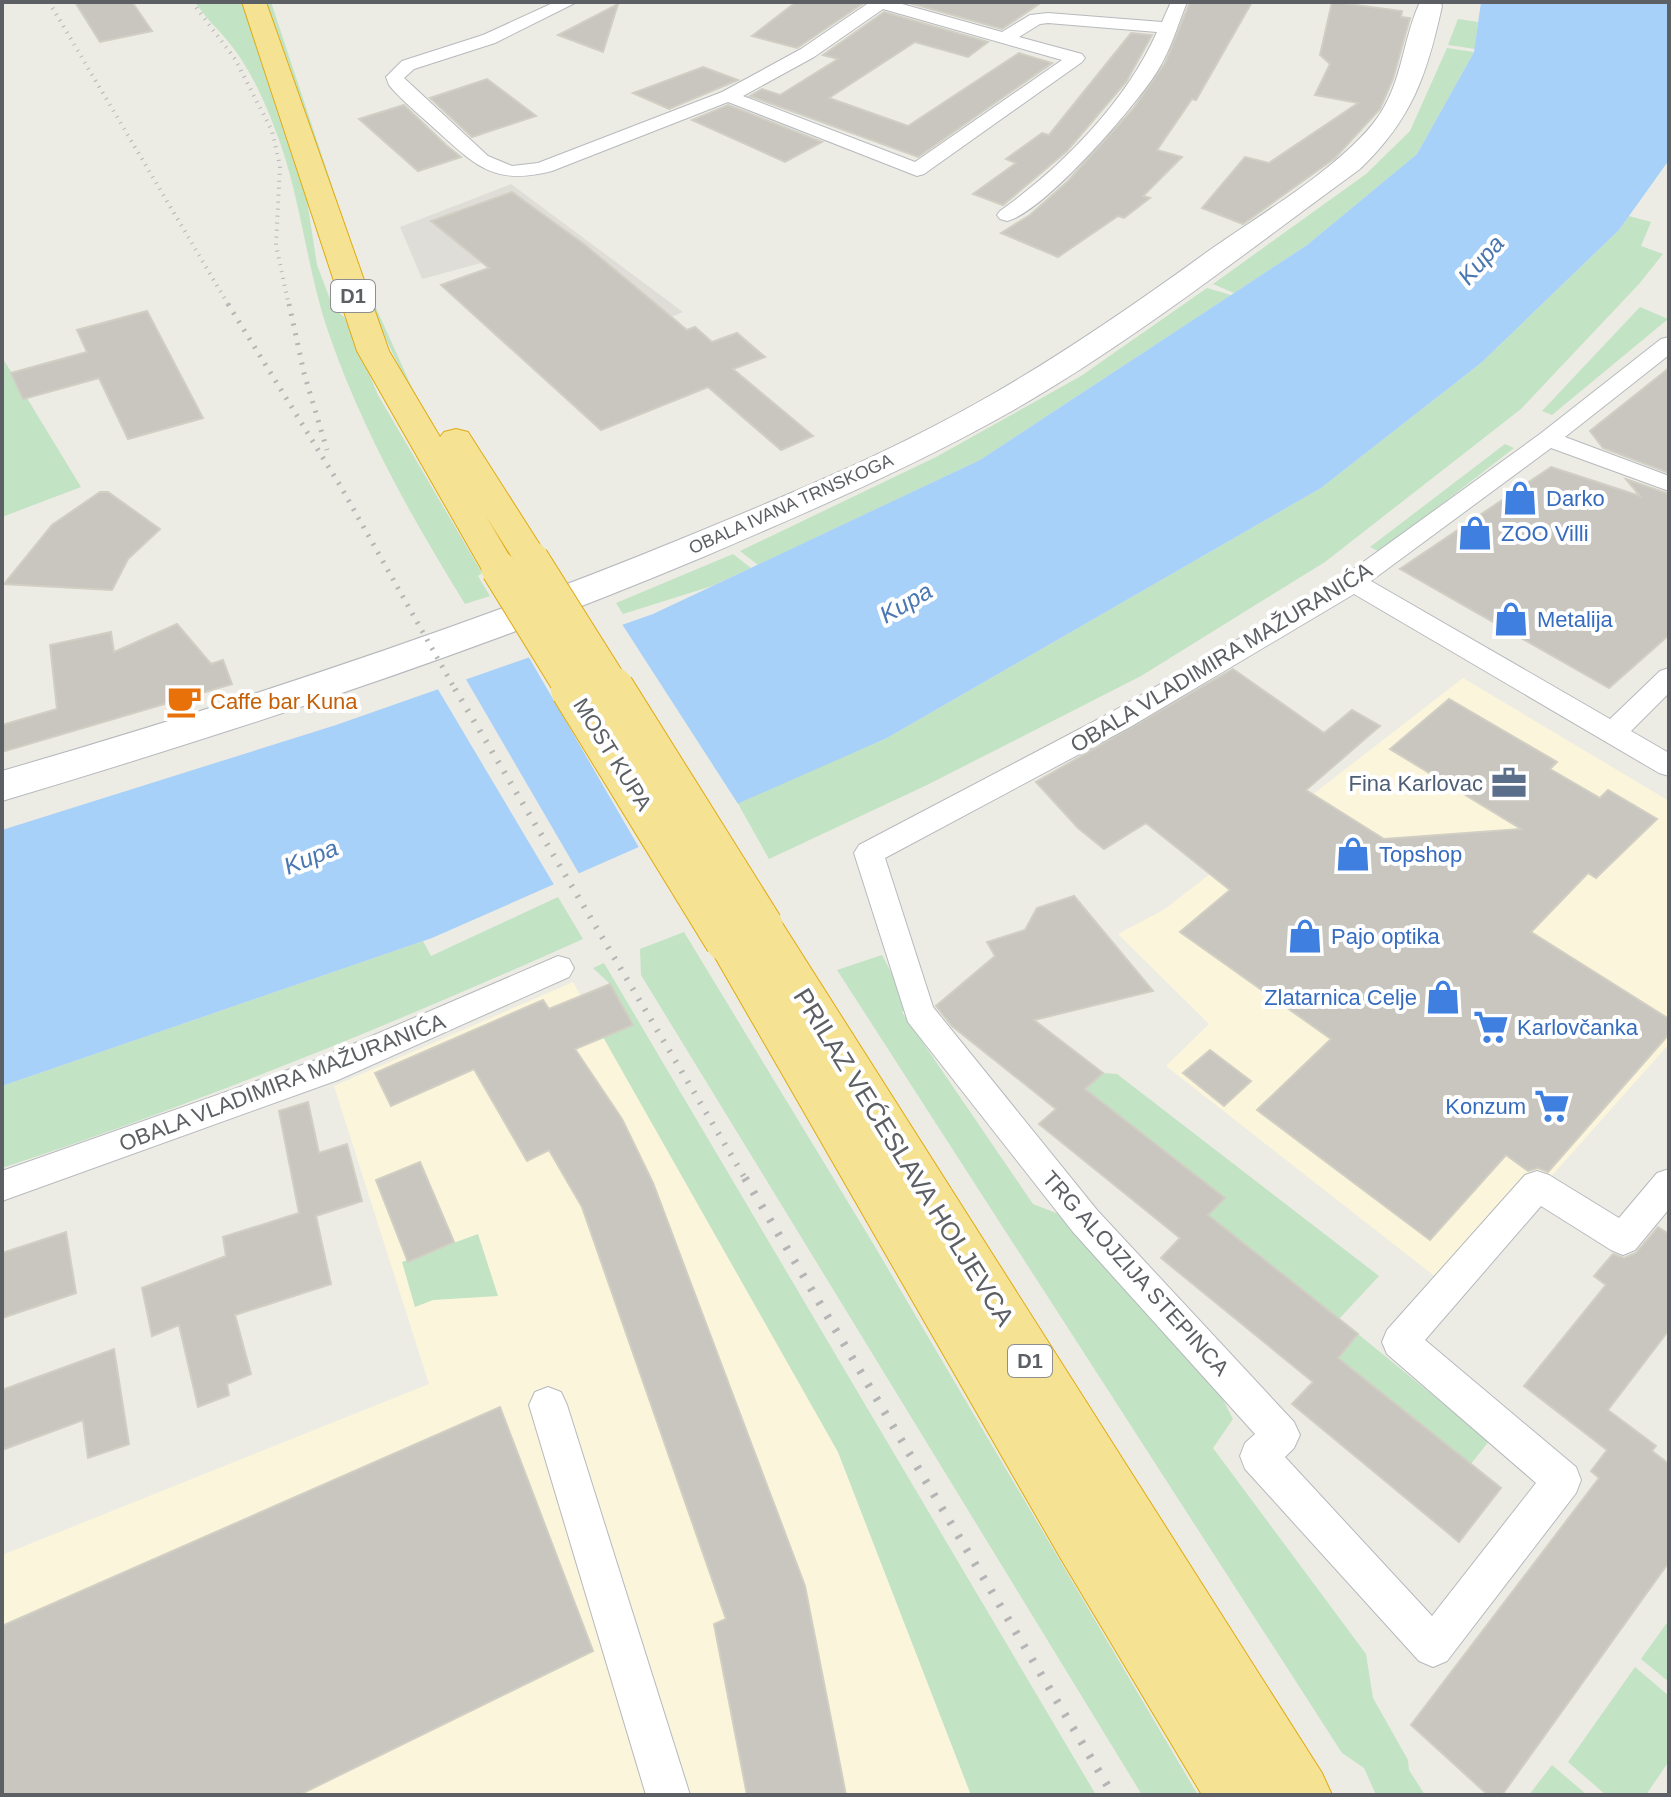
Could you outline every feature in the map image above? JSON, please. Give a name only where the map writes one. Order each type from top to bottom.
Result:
[{"type":"highway","name":"D1","points":[[254,2],[373,351],[515,564]]},
{"type":"highway","name":"D1","points":[[282,2],[396,329]]},
{"type":"highway","name":"D1","points":[[414,364],[515,564]]},
{"type":"highway","name":"MOST KUPA","points":[[515,564],[744,933]]},
{"type":"highway","name":"PRILAZ VEĆESLAVA HOLJEVCA","points":[[744,933],[1081,1539],[1238,1795]]},
{"type":"highway","name":"PRILAZ VEĆESLAVA HOLJEVCA","points":[[744,933],[1300,1795]]},
{"type":"street","points":[[569,2],[489,39],[408,65],[395,77],[398,85],[481,160],[495,169],[518,173],[545,167],[728,96],[766,78],[819,46],[880,3],[1076,58],[917,170],[728,96]]},
{"type":"street","points":[[1007,215],[1047,187],[1075,159],[1150,69],[1179,2]]},
{"type":"street","name":"OBALA IVANA TRNSKOGA","points":[[2,786],[191,731],[454,643],[637,572],[851,479],[952,430],[1062,368],[1350,163],[1373,143],[1404,98],[1430,6]]},
{"type":"street","points":[[1006,37],[1036,19],[1048,18],[1168,28]]},
{"type":"street","name":"OBALA VLADIMIRA MAŽURANIĆA","points":[[869,853],[1120,720],[1353,582],[1548,439],[1669,344]]},
{"type":"street","points":[[1548,439],[1669,484]]},
{"type":"street","points":[[1353,582],[1669,766]]},
{"type":"street","points":[[1612,733],[1669,677]]},
{"type":"street","name":"TRG ALOJZIJA STEPINCA","points":[[869,853],[919,1013],[1085,1221],[1281,1435],[1259,1456],[1433,1647],[1562,1480],[1400,1342],[1537,1186],[1623,1239],[1669,1184]]},
{"type":"street","name":"OBALA VLADIMIRA MAŽURANIĆA","points":[[2,1186],[327,1070],[558,968]]},
{"type":"street","points":[[548,1405],[668,1795]]},
{"type":"shaded area","points":[[511,184],[683,312],[618,340],[518,253],[422,279],[400,227]]},
{"type":"shaded area","points":[[1463,678],[1669,801],[1669,1044],[1451,1289],[1166,1066],[1209,1024],[1118,934],[1165,909]]},
{"type":"shaded area","points":[[573,982],[838,1452],[971,1795],[2,1795],[2,1555],[429,1384],[334,1086]]},
{"type":"green space","points":[[195,2],[244,2],[307,200],[317,265],[333,307],[345,318],[378,395],[482,573],[478,576],[490,596],[465,604],[407,506],[373,439],[342,370],[321,309],[291,180],[271,118],[241,59]]},
{"type":"green space","points":[[266,2],[271,2],[363,279],[417,399],[371,304]]},
{"type":"green space","points":[[1458,19],[1478,22],[1475,49],[1448,45]]},
{"type":"green space","points":[[1447,48],[1474,52],[1417,154],[1307,245],[1234,293],[1213,284],[1366,174],[1410,131]]},
{"type":"green space","points":[[1629,216],[1651,222],[1641,246],[1663,254],[1639,284],[1521,409],[1325,562],[1141,676],[927,785],[769,859],[737,802],[887,738],[1321,488],[1481,363],[1619,230]]},
{"type":"green space","points":[[1207,288],[1231,295],[980,460],[758,565],[740,551],[936,457],[1081,376]]},
{"type":"green space","points":[[1640,307],[1668,319],[1552,415],[1542,411]]},
{"type":"green space","points":[[2,357],[81,487],[2,517]]},
{"type":"green space","points":[[1505,444],[1514,448],[1380,552],[1370,547]]},
{"type":"green space","points":[[733,554],[751,568],[712,586],[623,614],[616,603]]},
{"type":"green space","points":[[558,897],[583,939],[296,1061],[150,1117],[2,1168],[2,1086],[423,941],[431,956]]},
{"type":"green space","points":[[684,932],[874,1245],[1198,1795],[1142,1795],[641,975],[640,949]]},
{"type":"green space","points":[[882,955],[909,1006],[902,1012],[1033,1204],[1069,1218],[1220,1394],[1233,1419],[1213,1448],[1366,1654],[1373,1698],[1425,1795],[1376,1795],[1364,1768],[1342,1753],[837,970]]},
{"type":"green space","points":[[604,963],[1096,1795],[971,1795],[838,1452],[603,1037],[633,1024],[610,984],[593,968]]},
{"type":"green space","points":[[1103,1073],[1117,1074],[1379,1276],[1339,1319],[1208,1215],[1224,1198],[1085,1089]]},
{"type":"green space","points":[[478,1234],[498,1296],[433,1300],[415,1307],[402,1262]]},
{"type":"green space","points":[[1358,1334],[1489,1441],[1471,1464],[1338,1358]]},
{"type":"green space","points":[[1669,1620],[1669,1682],[1641,1659]]},
{"type":"green space","points":[[1635,1667],[1669,1696],[1669,1761],[1646,1795],[1606,1795],[1568,1762]]},
{"type":"green space","points":[[1552,1765],[1587,1795],[1529,1795]]},
{"type":"water","name":"Kupa","points":[[1481,2],[1669,2],[1669,160],[1619,230],[1481,363],[1321,488],[887,738],[432,938],[2,1086],[2,830],[336,725],[653,614],[980,460],[1307,245],[1417,154],[1474,52]]},
{"type":"pier","points":[[620,621],[740,807],[641,851],[527,654]]},
{"type":"pier","points":[[464,676],[581,877],[556,888],[436,686]]},
{"type":"building","points":[[75,2],[132,2],[152,31],[100,42]]},
{"type":"building","points":[[796,2],[865,2],[797,48],[752,36]]},
{"type":"building","points":[[906,2],[1042,2],[1002,29]]},
{"type":"building","points":[[1190,2],[1252,2],[1196,100],[1192,99],[1157,150],[1182,157],[1143,196],[1150,198],[1124,218],[1118,216],[1058,257],[1001,233],[1030,215],[1068,181],[1133,109],[1165,63]]},
{"type":"building","points":[[1332,2],[1402,11],[1401,17],[1410,18],[1393,79],[1380,109],[1335,158],[1243,224],[1202,208],[1245,157],[1269,163],[1358,103],[1315,95],[1330,64],[1320,55]]},
{"type":"building","points":[[618,4],[603,52],[558,35]]},
{"type":"building","points":[[884,12],[988,42],[968,57],[915,42],[829,98],[908,126],[1019,53],[1052,63],[918,157],[750,96],[762,89],[780,95],[838,59],[823,55]]},
{"type":"building","points":[[1131,33],[1152,35],[1126,82],[1067,151],[1003,205],[973,194],[1016,163],[1006,159],[1042,133],[1049,135]]},
{"type":"building","points":[[703,67],[738,80],[669,109],[633,93]]},
{"type":"building","points":[[487,79],[536,116],[472,137],[430,98]]},
{"type":"building","points":[[404,105],[461,157],[418,171],[359,119]]},
{"type":"building","points":[[728,105],[822,142],[785,162],[692,120]]},
{"type":"building","points":[[512,192],[585,245],[687,330],[695,327],[712,342],[737,333],[765,357],[733,369],[813,436],[781,450],[708,387],[601,430],[441,285],[489,268],[431,221]]},
{"type":"building","points":[[147,311],[203,418],[128,439],[99,378],[23,399],[11,373],[87,352],[77,330]]},
{"type":"building","points":[[1669,368],[1669,473],[1603,448],[1590,431]]},
{"type":"building","points":[[1551,467],[1640,496],[1626,479],[1669,494],[1669,635],[1609,688],[1400,569]]},
{"type":"building","points":[[100,492],[108,492],[160,529],[128,559],[112,590],[4,584],[52,525]]},
{"type":"building","points":[[177,624],[211,664],[223,660],[232,684],[2,752],[2,725],[57,709],[50,645],[111,632],[114,652]]},
{"type":"building","name":"Karlovčanka","points":[[1233,669],[1324,733],[1352,710],[1380,726],[1306,790],[1384,839],[1521,829],[1390,749],[1449,699],[1557,762],[1550,769],[1600,798],[1608,790],[1657,819],[1596,878],[1588,873],[1531,932],[1669,1019],[1669,1034],[1548,1172],[1538,1168],[1528,1171],[1506,1155],[1430,1240],[1257,1110],[1331,1039],[1180,932],[1230,890],[1146,823],[1104,849],[1078,828],[1036,782]]},
{"type":"building","points":[[1074,896],[1153,991],[1034,1020],[1103,1073],[1085,1089],[1225,1198],[1208,1215],[1358,1334],[1338,1358],[1501,1488],[1459,1542],[1292,1404],[1313,1382],[1161,1258],[1180,1238],[1039,1124],[1056,1109],[952,1026],[936,1006],[995,956],[987,942],[1025,930],[1037,908]]},
{"type":"building","points":[[610,984],[633,1025],[575,1049],[622,1119],[653,1183],[805,1586],[846,1795],[747,1795],[714,1624],[726,1619],[582,1207],[549,1150],[527,1161],[474,1069],[391,1106],[375,1073],[543,1000],[549,1009]]},
{"type":"building","points":[[1210,1050],[1251,1081],[1224,1106],[1183,1073]]},
{"type":"building","points":[[308,1102],[319,1153],[347,1144],[362,1201],[316,1216],[331,1284],[235,1315],[251,1374],[227,1384],[229,1395],[198,1407],[179,1325],[152,1336],[142,1288],[226,1256],[223,1237],[299,1213],[279,1111]]},
{"type":"building","points":[[420,1162],[454,1242],[408,1262],[376,1180]]},
{"type":"building","points":[[1658,1227],[1669,1234],[1669,1330],[1608,1410],[1656,1446],[1652,1451],[1669,1464],[1669,1562],[1502,1795],[1488,1795],[1411,1725],[1599,1478],[1591,1471],[1607,1450],[1524,1386],[1606,1285],[1594,1276],[1613,1254],[1624,1258],[1636,1253]]},
{"type":"building","points":[[66,1232],[76,1293],[2,1318],[2,1253]]},
{"type":"building","points":[[114,1349],[129,1444],[88,1458],[83,1420],[2,1450],[2,1390]]},
{"type":"building","points":[[500,1407],[593,1651],[299,1795],[2,1795],[2,1626]]},
{"type":"railway","points":[[49,2],[229,306]]},
{"type":"railway","points":[[192,2],[235,59],[272,131],[280,166],[276,245],[289,306]]},
{"type":"railway","points":[[228,304],[341,487],[456,691]]},
{"type":"railway","points":[[289,304],[304,373],[327,450]]},
{"type":"railway","points":[[455,689],[746,1180]]},
{"type":"railway","points":[[745,1178],[1113,1795]]},
{"type":"place","name":"Darko","points":[[1520,498]]},
{"type":"place","name":"ZOO Villi","points":[[1475,533]]},
{"type":"place","name":"Metalija","points":[[1511,619]]},
{"type":"place","name":"Caffe bar Kuna","points":[[184,701]]},
{"type":"place","name":"Fina Karlovac","points":[[1509,783]]},
{"type":"place","name":"Topshop","points":[[1353,854]]},
{"type":"place","name":"Pajo optika","points":[[1305,936]]},
{"type":"place","name":"Zlatarnica Celje","points":[[1443,997]]},
{"type":"place","name":"Karlovčanka","points":[[1491,1027]]},
{"type":"place","name":"Konzum","points":[[1552,1106]]}]
